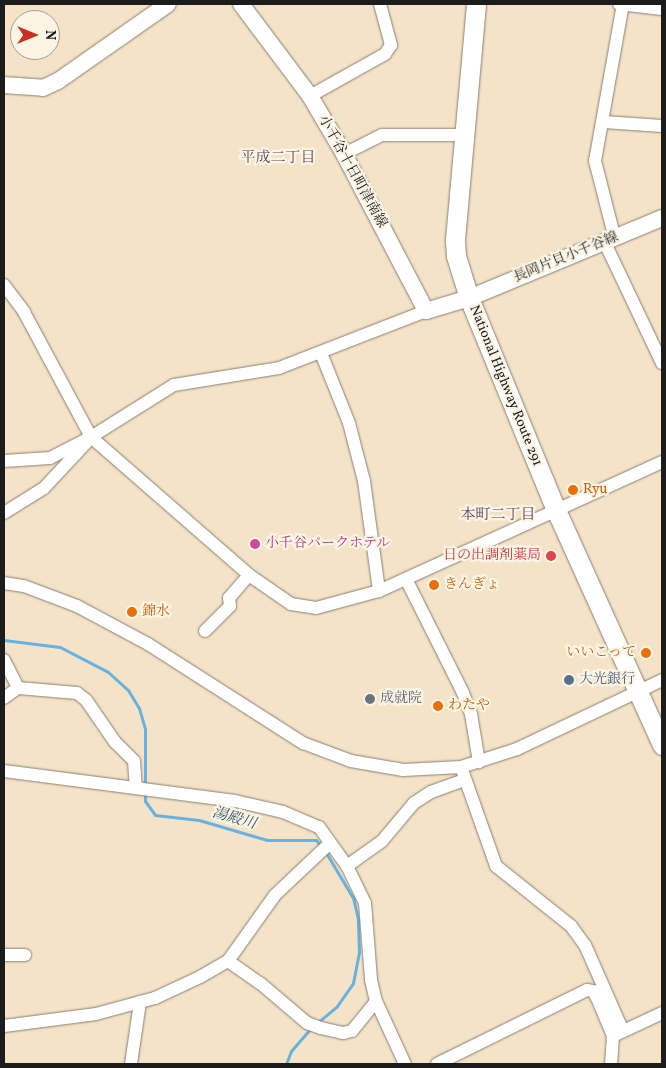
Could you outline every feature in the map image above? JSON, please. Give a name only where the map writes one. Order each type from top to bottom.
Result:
[{"type":"highway","name":"National Highway Route 291","points":[[476,4],[455,241],[469,298],[556,510],[662,745]]},
{"type":"main road","points":[[4,85],[28,89],[43,88],[58,81],[168,4]]},
{"type":"main road","name":"小千谷十日町津南線","points":[[241,4],[310,96],[344,154],[426,311]]},
{"type":"main road","name":"長岡片貝小千谷線","points":[[469,298],[660,222]]},
{"type":"main road","points":[[426,311],[469,298]]},
{"type":"street","points":[[310,96],[386,54],[391,44],[380,4]]},
{"type":"street","points":[[619,4],[662,8]]},
{"type":"street","points":[[623,4],[604,122],[595,162],[610,241],[662,363]]},
{"type":"street","points":[[604,122],[662,126]]},
{"type":"street","points":[[344,154],[382,135],[464,135]]},
{"type":"street","points":[[4,285],[24,312],[91,437],[249,575],[276,597],[291,604],[316,608],[379,591],[662,462]]},
{"type":"street","points":[[4,461],[50,458],[91,437],[174,385],[279,368],[426,311]]},
{"type":"street","points":[[321,353],[350,423],[364,481],[379,591]]},
{"type":"street","points":[[4,513],[44,488],[91,437]]},
{"type":"street","points":[[205,631],[230,606],[229,598],[249,575]]},
{"type":"street","points":[[406,579],[463,693],[471,714],[479,762]]},
{"type":"street","points":[[4,583],[77,606],[148,644],[303,742],[351,761],[394,768],[461,768],[517,749],[662,680]]},
{"type":"street","points":[[4,660],[18,688]]},
{"type":"street","points":[[4,698],[18,688],[60,690],[77,693],[86,700],[115,742],[134,761],[142,788]]},
{"type":"street","points":[[461,768],[496,866],[570,926],[585,945],[618,1034],[611,1064]]},
{"type":"street","points":[[4,771],[226,799],[283,812],[319,827],[326,847],[347,866],[365,903],[367,958],[376,1001],[405,1064]]},
{"type":"street","points":[[347,866],[382,841],[414,803],[431,792],[464,780]]},
{"type":"street","points":[[4,1026],[96,1014],[140,1002],[184,985],[228,961],[275,895],[326,847]]},
{"type":"street","points":[[4,955],[24,955]]},
{"type":"street","points":[[228,961],[260,983],[307,1023],[322,1028],[343,1033],[352,1031],[376,1001]]},
{"type":"street","points":[[437,1064],[494,1038],[581,990],[593,991],[618,1034]]},
{"type":"street","points":[[131,1064],[140,1002]]},
{"type":"street","points":[[618,1034],[662,1013]]},
{"type":"waterway","name":"湯殿川","points":[[4,640],[60,647],[108,672],[128,690],[139,708],[145,729],[145,785]]},
{"type":"waterway","name":"湯殿川","points":[[145,791],[145,801],[155,815],[199,820],[267,840],[316,840],[321,846]]},
{"type":"waterway","name":"湯殿川","points":[[317,1023],[337,1006],[353,983],[359,952],[358,919],[353,898],[325,851]]},
{"type":"waterway","name":"湯殿川","points":[[286,1064],[291,1051],[312,1027]]},
{"type":"place","name":"Ryu","points":[[573,490]]},
{"type":"place","name":"小千谷パークホテル","points":[[255,544]]},
{"type":"place","name":"日の出調剤薬局","points":[[551,556]]},
{"type":"place","name":"きんぎょ","points":[[434,585]]},
{"type":"place","name":"錦水","points":[[132,612]]},
{"type":"place","name":"いいこって","points":[[646,653]]},
{"type":"place","name":"大光銀行","points":[[569,680]]},
{"type":"place","name":"成就院","points":[[370,699]]},
{"type":"place","name":"わたや","points":[[438,706]]},
{"type":"district","name":"平成二丁目","points":[[278,159]]},
{"type":"district","name":"本町二丁目","points":[[498,516]]}]
